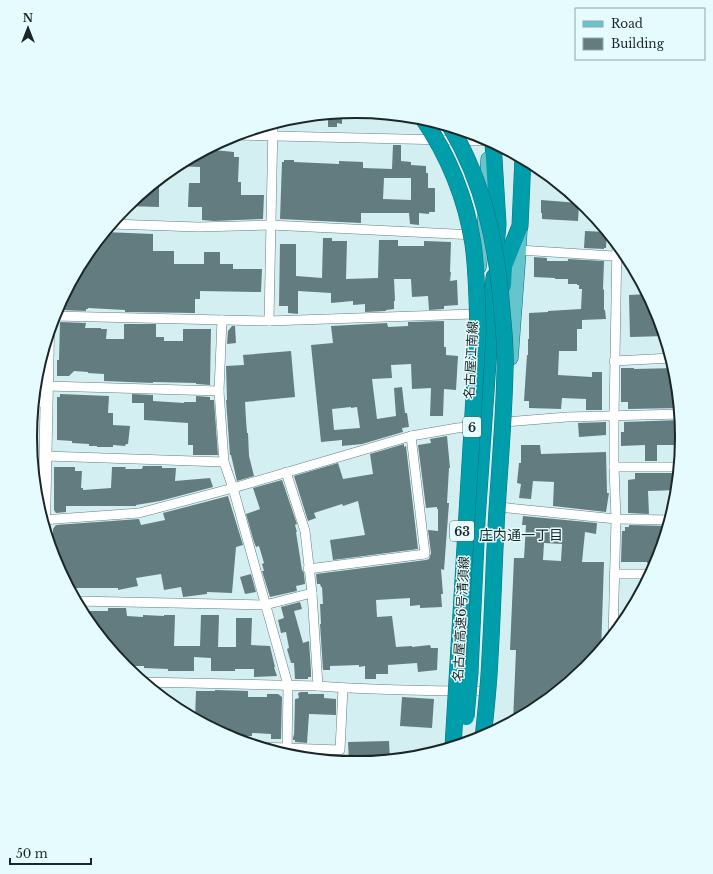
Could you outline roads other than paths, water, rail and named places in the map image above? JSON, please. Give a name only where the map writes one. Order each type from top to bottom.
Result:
[{"type":"highway","name":"名古屋高速6号清須線","points":[[428,126],[446,156],[463,203],[473,245],[477,298],[478,330],[453,742]]},
{"type":"highway","points":[[454,132],[465,152],[474,174],[493,240],[504,328],[505,384],[485,730]]},
{"type":"highway","points":[[474,734],[494,346],[498,224],[492,147]]},
{"type":"highway","points":[[464,738],[470,672],[477,520],[494,346],[504,266],[520,226],[523,164]]},
{"type":"main road","name":"名古屋江南線","points":[[449,743],[473,314],[484,235],[491,147]]},
{"type":"main road","points":[[484,730],[499,507],[520,250],[523,164]]},
{"type":"street","points":[[269,322],[273,128]]},
{"type":"street","points":[[250,135],[476,141]]},
{"type":"street","points":[[118,224],[198,227],[270,225],[484,235]]},
{"type":"street","points":[[520,250],[620,257]]},
{"type":"street","points":[[616,251],[614,361],[614,467],[616,519],[614,574],[616,623]]},
{"type":"street","points":[[61,316],[269,322],[473,314]]},
{"type":"street","points":[[222,320],[219,391],[224,462],[233,488],[288,685],[287,749]]},
{"type":"street","points":[[41,483],[45,456],[48,356]]},
{"type":"street","points":[[614,361],[666,358]]},
{"type":"street","points":[[47,386],[219,391]]},
{"type":"street","points":[[39,402],[47,402]]},
{"type":"street","points":[[506,422],[567,417],[675,414]]},
{"type":"street","points":[[48,521],[139,513],[233,488],[411,436],[467,427]]},
{"type":"street","points":[[308,569],[425,554],[411,436]]},
{"type":"street","points":[[45,456],[224,462]]},
{"type":"street","points":[[614,467],[674,467]]},
{"type":"street","points":[[286,472],[305,531],[308,569],[312,593],[318,686]]},
{"type":"street","points":[[499,507],[616,519],[665,520]]},
{"type":"street","points":[[614,574],[645,574]]},
{"type":"street","points":[[83,601],[265,605],[312,593]]},
{"type":"street","points":[[152,682],[486,691]]},
{"type":"street","points":[[302,751],[340,750],[343,688]]},
{"type":"district","name":"庄内通一丁目","points":[[521,535]]}]
